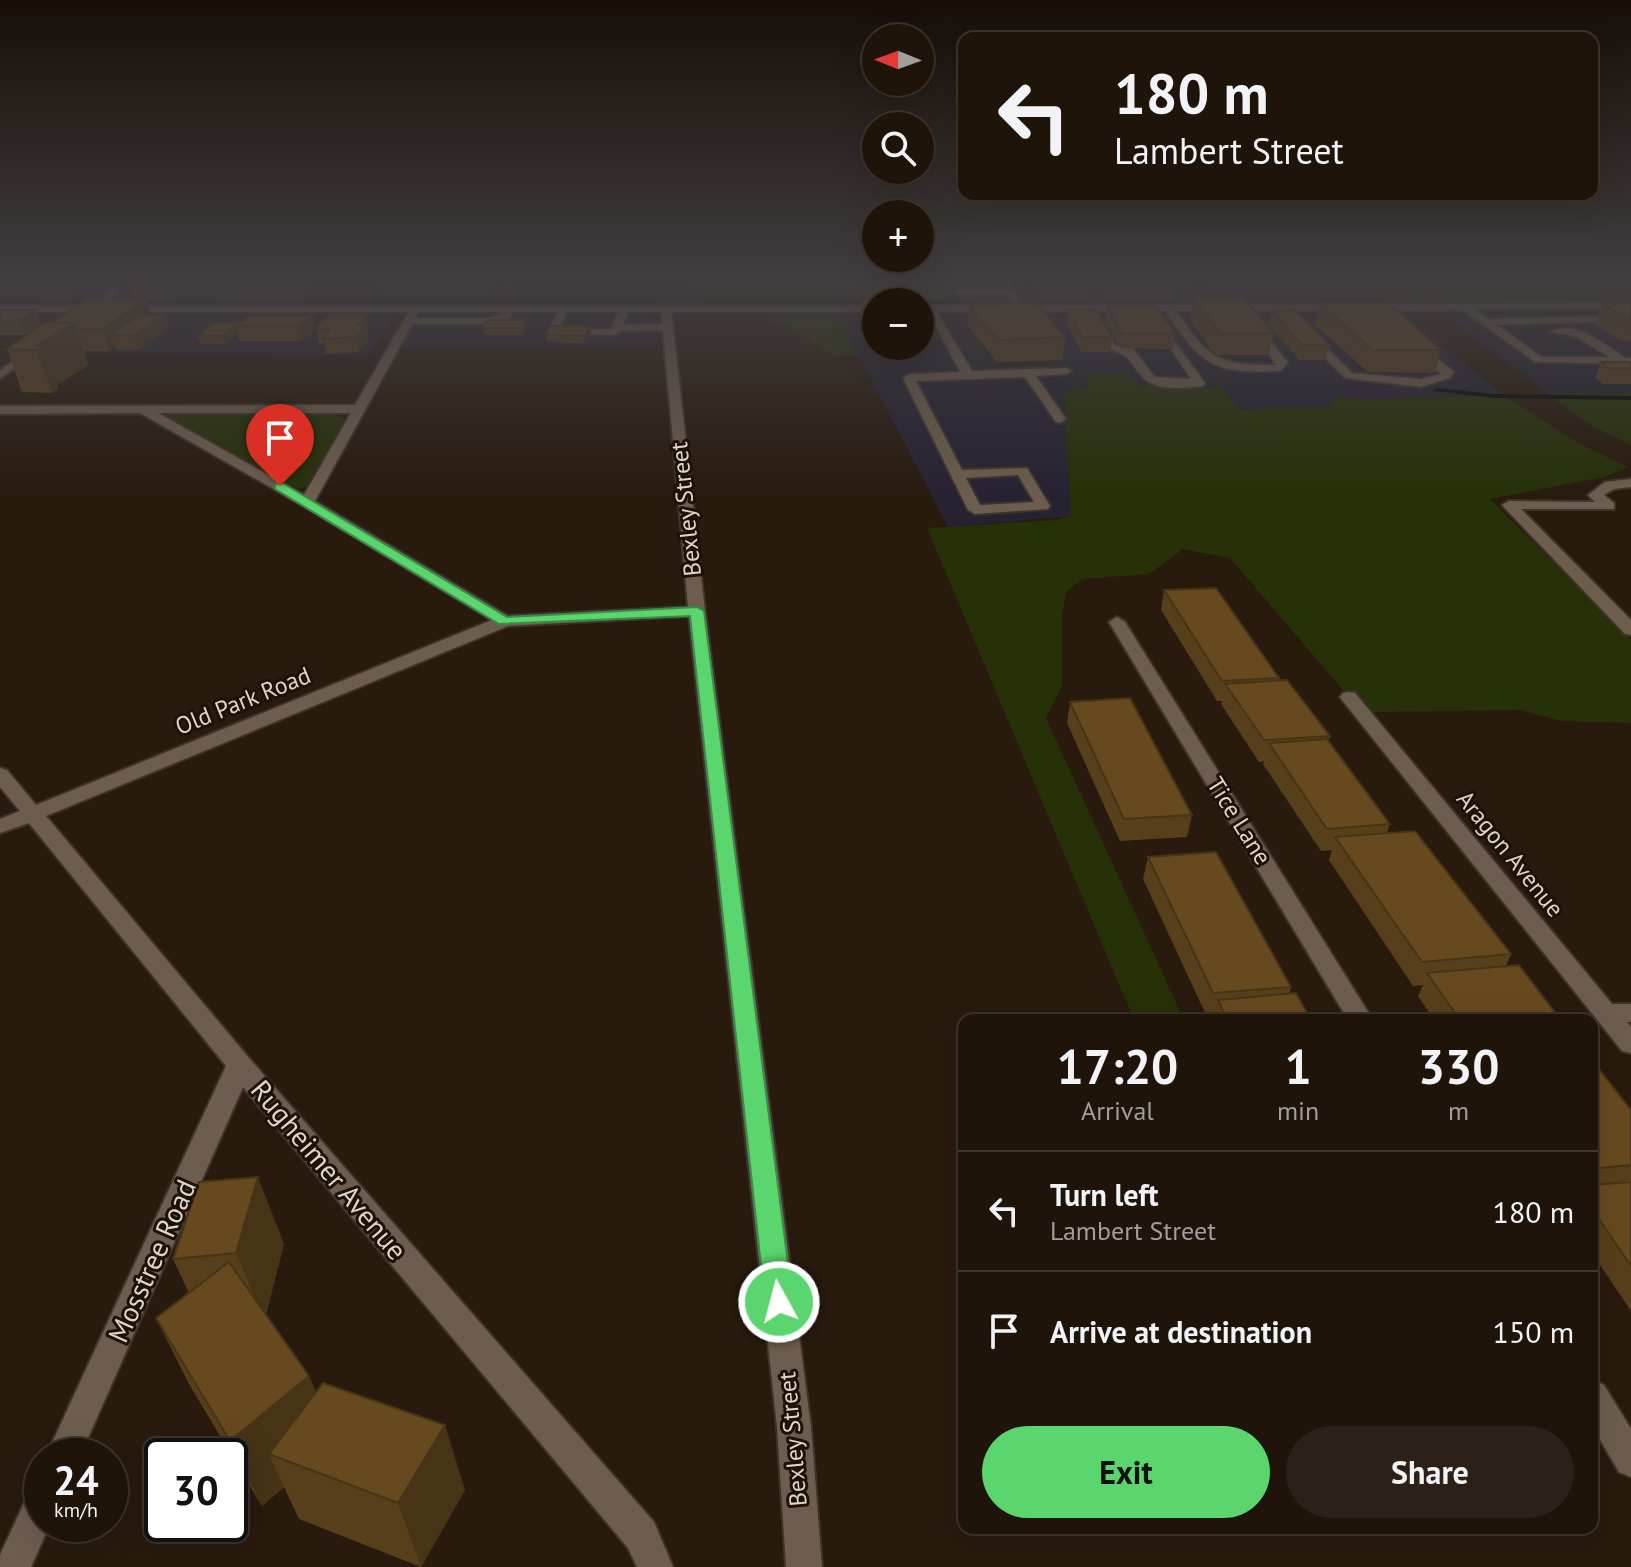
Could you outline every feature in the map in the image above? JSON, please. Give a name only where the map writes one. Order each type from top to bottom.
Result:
[{"type":"street","points":[[0,375],[36,350]]},
{"type":"street","points":[[307,502],[391,350]]},
{"type":"street","name":"Bexley Street","points":[[670,350],[697,611],[794,1427],[804,1567]]},
{"type":"street","points":[[952,350],[968,375]]},
{"type":"street","points":[[1123,350],[1130,352],[1151,379],[1169,384],[1199,383],[1178,350]]},
{"type":"street","points":[[1198,350],[1213,365],[1280,368],[1282,363],[1272,350]]},
{"type":"street","points":[[1323,350],[1349,376],[1421,383],[1446,376],[1448,372],[1424,350]]},
{"type":"street","points":[[1525,350],[1539,360],[1627,361]]},
{"type":"street","points":[[1608,350],[1627,361]]},
{"type":"street","points":[[957,474],[1022,471],[1043,506],[975,510],[957,474],[909,378],[1066,371]]},
{"type":"street","points":[[1028,373],[1060,419]]},
{"type":"street","points":[[0,410],[356,409]]},
{"type":"street","points":[[145,411],[307,502],[505,621],[697,611]]},
{"type":"street","points":[[1631,483],[1610,485],[1595,495],[1609,506],[1509,505],[1631,630]]},
{"type":"street","name":"Old Park Road","points":[[0,827],[505,621]]},
{"type":"street","name":"Tice Lane","points":[[1117,622],[1357,1014]]},
{"type":"street","name":"Aragon Avenue","points":[[1349,697],[1619,1013],[1631,1044]]},
{"type":"street","name":"Rugheimer Avenue","points":[[0,774],[240,1065],[641,1535],[655,1567]]},
{"type":"street","name":"Mosstree Road","points":[[71,1438],[240,1065]]},
{"type":"street","points":[[1598,1406],[1631,1460]]},
{"type":"street","points":[[13,1567],[24,1542]]},
{"type":"shaded area","points":[[45,350],[373,350],[370,355],[41,353]]},
{"type":"shaded area","points":[[856,350],[862,350],[862,360],[934,360],[934,350],[1449,350],[1503,395],[1360,400],[1336,397],[1331,407],[1240,410],[1220,387],[1137,385],[1085,375],[1090,386],[1064,392],[1072,516],[948,527]]},
{"type":"shaded area","points":[[1491,350],[1631,350],[1631,393],[1547,393]]},
{"type":"green space","points":[[826,350],[856,350],[859,355],[835,356]]},
{"type":"green space","points":[[1085,374],[1130,374],[1138,385],[1220,387],[1240,410],[1330,407],[1336,397],[1360,400],[1503,395],[1580,444],[1628,467],[1605,477],[1490,499],[1631,640],[1631,723],[1561,721],[1520,710],[1373,712],[1349,697],[1230,558],[1183,549],[1149,574],[1082,579],[1066,592],[1062,616],[1062,686],[1046,718],[1181,1014],[1131,1014],[927,528],[1056,520],[1071,516],[1064,392],[1090,386]]},
{"type":"green space","points":[[1547,393],[1631,393],[1631,445],[1592,426]]},
{"type":"green space","points":[[159,414],[330,414],[345,419],[308,487],[297,489]]},
{"type":"building","points":[[1601,362],[1631,362],[1631,368],[1609,369]]},
{"type":"building","points":[[1216,588],[1279,678],[1222,681],[1164,590]]},
{"type":"building","points":[[1287,680],[1330,736],[1264,740],[1225,684]]},
{"type":"building","points":[[1130,698],[1192,815],[1124,819],[1070,702]]},
{"type":"building","points":[[1327,739],[1390,824],[1327,829],[1269,743]]},
{"type":"building","points":[[1415,831],[1511,954],[1422,962],[1335,837]]},
{"type":"building","points":[[1216,852],[1291,987],[1213,993],[1148,857]]},
{"type":"building","points":[[1519,965],[1556,1014],[1456,1014],[1427,973]]},
{"type":"building","points":[[1296,993],[1308,1014],[1224,1014],[1218,1000]]},
{"type":"building","points":[[1598,1068],[1631,1110],[1631,1165],[1598,1168]]},
{"type":"building","points":[[258,1177],[236,1253],[173,1259],[199,1182]]},
{"type":"building","points":[[1631,1182],[1631,1266],[1598,1218],[1598,1185]]},
{"type":"building","points":[[229,1262],[309,1376],[234,1438],[228,1438],[156,1318]]},
{"type":"building","points":[[323,1383],[445,1425],[398,1503],[269,1454]]},
{"type":"waterway","points":[[1436,390],[1495,396],[1631,398]]},
{"type":"route","points":[[280,486],[505,621],[697,611],[779,1302]]}]
